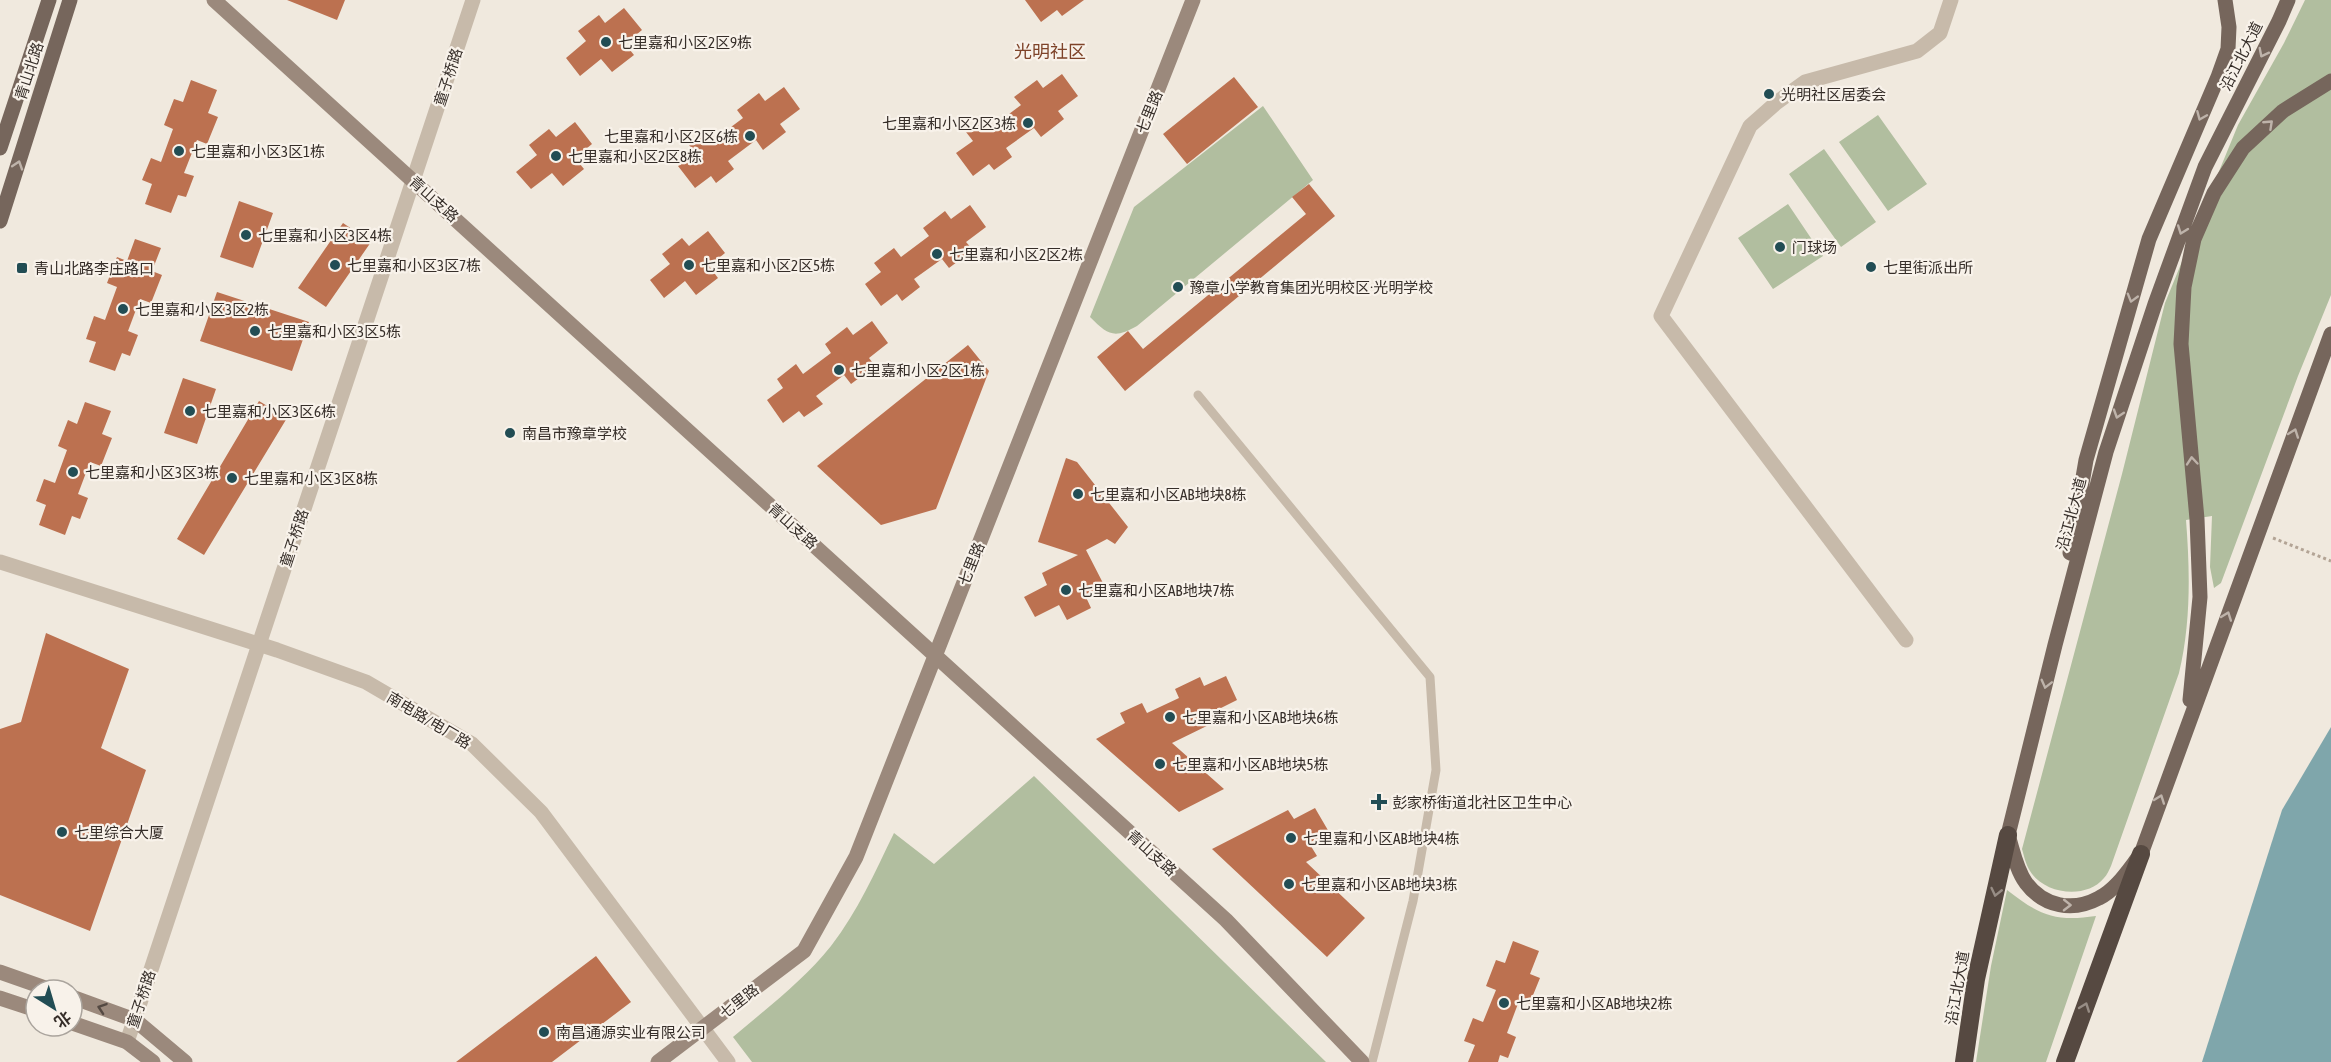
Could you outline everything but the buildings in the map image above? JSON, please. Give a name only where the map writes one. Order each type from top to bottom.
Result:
[{"type":"highway","name":"沿江北大道","points":[[1964,1062],[1976,979],[2008,835]]},
{"type":"highway","points":[[2065,1062],[2141,854]]},
{"type":"main road","name":"青山北路","points":[[0,148],[49,0]]},
{"type":"main road","name":"青山北路","points":[[0,220],[70,0]]},
{"type":"main road","points":[[2055,645],[2086,460],[2149,239],[2228,49],[2229,27],[2225,0]]},
{"type":"main road","name":"沿江北大道","points":[[2008,835],[2106,452],[2155,304],[2205,167],[2288,0]]},
{"type":"main road","points":[[2188,721],[2200,597],[2197,519],[2181,344],[2184,287],[2194,239],[2214,193],[2243,148],[2283,111],[2331,81]]},
{"type":"main road","points":[[2008,835],[2015,862],[2025,882],[2040,897],[2060,907],[2079,905],[2100,897],[2118,882],[2141,854],[2331,334]]},
{"type":"street","name":"青山支路","points":[[214,0],[1226,920],[1362,1062]]},
{"type":"street","name":"童子桥路","points":[[127,1041],[473,0]]},
{"type":"street","name":"七里路","points":[[658,1062],[804,951],[856,857],[1193,0]]},
{"type":"street","points":[[1906,640],[1661,316],[1750,126],[1805,82],[1917,51],[1940,33],[1952,0]]},
{"type":"street","name":"南电路/电厂路","points":[[0,562],[259,645],[366,682],[472,744],[541,812],[728,1062]]},
{"type":"street","points":[[0,972],[24,980]]},
{"type":"street","points":[[0,998],[24,1007]]},
{"type":"street","points":[[84,1002],[135,1020],[185,1062]]},
{"type":"street","points":[[84,1027],[127,1041],[153,1062]]},
{"type":"lane","points":[[1198,395],[1430,677],[1436,770],[1413,901],[1372,1062]]},
{"type":"path","points":[[2257,532],[2331,561]]},
{"type":"green space","points":[[2305,0],[2331,0],[2331,295],[2298,376],[2221,583],[2214,588],[2210,567],[2212,516],[2186,520],[2188,597],[2186,635],[2179,673],[2111,866],[2104,878],[2087,889],[2076,892],[2055,889],[2036,879],[2026,863],[2022,849],[2165,303],[2238,125],[2284,43]]},
{"type":"green space","points":[[1263,106],[1313,180],[1137,326],[1117,334],[1102,328],[1090,317],[1134,207]]},
{"type":"green space","points":[[1878,115],[1927,184],[1888,211],[1839,142]]},
{"type":"green space","points":[[1824,149],[1876,222],[1841,247],[1789,174]]},
{"type":"green space","name":"门球场","points":[[1788,204],[1823,256],[1773,289],[1738,238]]},
{"type":"green space","points":[[1034,776],[1326,1062],[752,1062],[733,1037],[797,983],[831,946],[858,905],[894,833],[934,864]]},
{"type":"green space","points":[[2007,890],[2048,915],[2069,918],[2096,916],[2046,1062],[1976,1062],[1991,966]]},
{"type":"water","points":[[2331,727],[2331,1062],[2202,1062],[2282,810]]},
{"type":"place","name":"七里嘉和小区2区9栋","points":[[606,42]]},
{"type":"place","name":"光明社区居委会","points":[[1769,94]]},
{"type":"place","name":"七里嘉和小区2区3栋","points":[[1028,123]]},
{"type":"place","name":"七里嘉和小区2区6栋","points":[[750,136]]},
{"type":"place","name":"七里嘉和小区3区1栋","points":[[179,151]]},
{"type":"place","name":"七里嘉和小区2区8栋","points":[[556,156]]},
{"type":"place","name":"七里嘉和小区3区4栋","points":[[246,235]]},
{"type":"place","name":"门球场","points":[[1780,247]]},
{"type":"place","name":"七里嘉和小区2区2栋","points":[[937,254]]},
{"type":"place","name":"七里嘉和小区3区7栋","points":[[335,265]]},
{"type":"place","name":"七里嘉和小区2区5栋","points":[[689,265]]},
{"type":"place","name":"七里街派出所","points":[[1871,267]]},
{"type":"place","name":"青山北路李庄路口","points":[[22,268]]},
{"type":"place","name":"豫章小学教育集团光明校区·光明学校","points":[[1178,287]]},
{"type":"place","name":"七里嘉和小区3区2栋","points":[[123,309]]},
{"type":"place","name":"七里嘉和小区3区5栋","points":[[255,331]]},
{"type":"place","name":"七里嘉和小区2区1栋","points":[[839,370]]},
{"type":"place","name":"七里嘉和小区3区6栋","points":[[190,411]]},
{"type":"place","name":"南昌市豫章学校","points":[[510,433]]},
{"type":"place","name":"七里嘉和小区3区3栋","points":[[73,472]]},
{"type":"place","name":"七里嘉和小区3区8栋","points":[[232,478]]},
{"type":"place","name":"七里嘉和小区AB地块8栋","points":[[1078,494]]},
{"type":"place","name":"七里嘉和小区AB地块7栋","points":[[1066,590]]},
{"type":"place","name":"七里嘉和小区AB地块6栋","points":[[1170,717]]},
{"type":"place","name":"七里嘉和小区AB地块5栋","points":[[1160,764]]},
{"type":"place","name":"彭家桥街道北社区卫生中心","points":[[1379,802]]},
{"type":"place","name":"七里综合大厦","points":[[62,832]]},
{"type":"place","name":"七里嘉和小区AB地块4栋","points":[[1291,838]]},
{"type":"place","name":"七里嘉和小区AB地块3栋","points":[[1289,884]]},
{"type":"place","name":"七里嘉和小区AB地块2栋","points":[[1504,1003]]},
{"type":"place","name":"南昌通源实业有限公司","points":[[544,1032]]},
{"type":"district","name":"光明社区","points":[[1050,51]]}]
